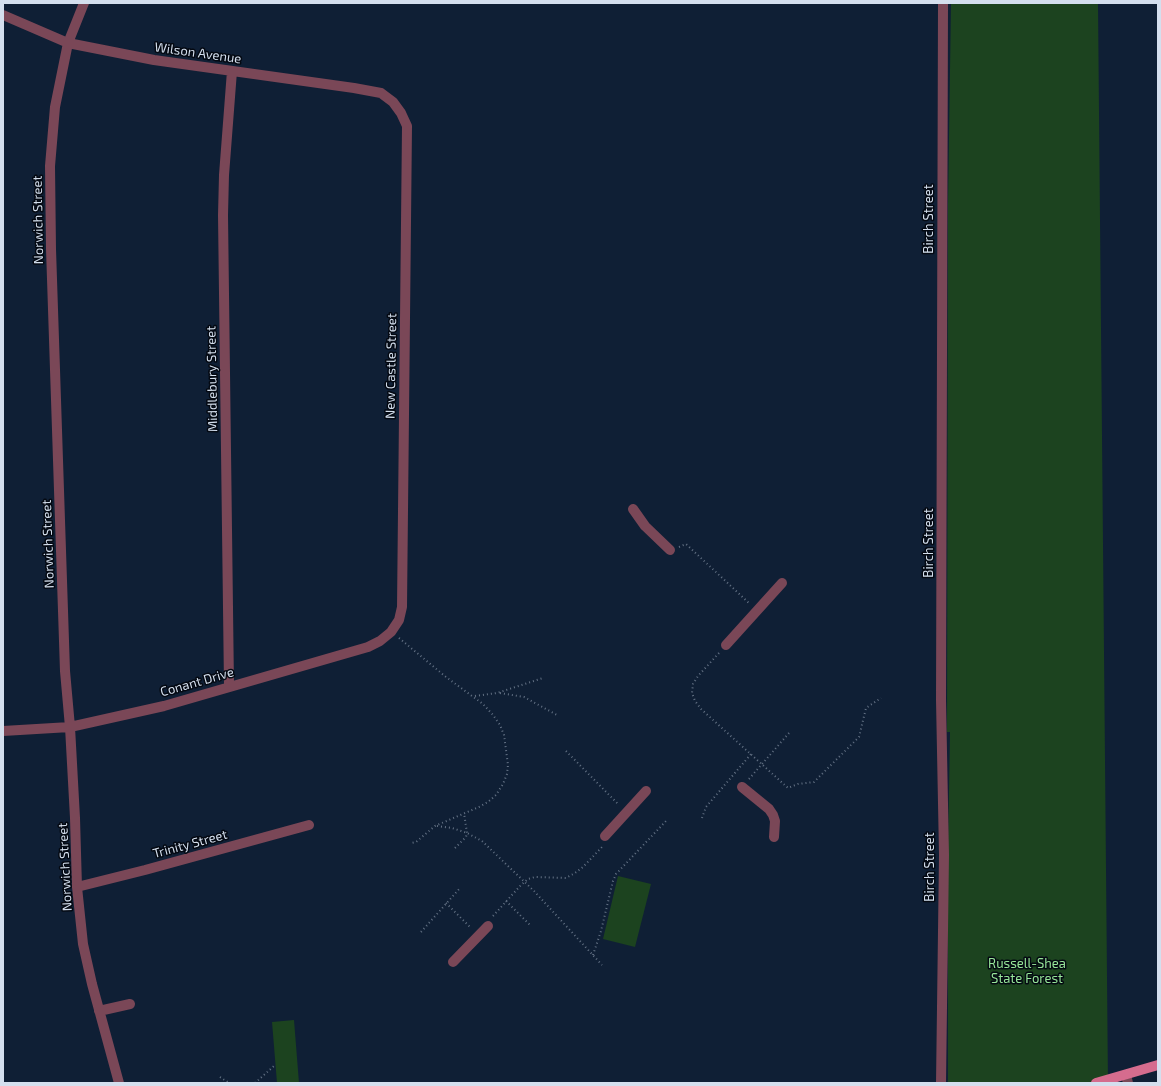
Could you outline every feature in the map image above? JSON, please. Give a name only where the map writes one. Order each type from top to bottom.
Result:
[{"type":"main road","points":[[1096,1083],[1127,1079],[1158,1065]]},
{"type":"street","name":"Norwich Street","points":[[84,3],[68,43],[55,108],[50,174],[51,258],[64,655],[70,727],[77,887],[83,944],[99,1011],[119,1083]]},
{"type":"street","name":"Birch Street","points":[[941,1083],[944,855],[941,700],[943,3]]},
{"type":"street","name":"Wilson Avenue","points":[[3,15],[68,43],[154,60],[354,88],[381,93],[393,102]]},
{"type":"street","name":"Middlebury Street","points":[[229,686],[223,215],[224,175],[232,71]]},
{"type":"street","name":"New Castle Street","points":[[392,632],[399,620],[402,607],[407,126],[402,113],[393,102]]},
{"type":"street","points":[[633,509],[645,526],[670,550]]},
{"type":"street","points":[[726,645],[782,583]]},
{"type":"street","name":"Conant Drive","points":[[3,731],[70,727],[164,706],[368,647],[380,641],[392,632]]},
{"type":"street","points":[[742,787],[769,809],[773,815],[775,821],[774,837]]},
{"type":"street","points":[[605,836],[646,791]]},
{"type":"street","name":"Trinity Street","points":[[77,887],[309,825]]},
{"type":"street","points":[[453,962],[488,926]]},
{"type":"street","points":[[99,1011],[130,1004]]},
{"type":"path","points":[[670,550],[686,544],[758,610]]},
{"type":"path","points":[[392,632],[446,677],[474,697],[493,714],[500,725],[505,741],[508,765],[507,774],[496,794],[479,807],[435,826],[416,842],[411,843]]},
{"type":"path","points":[[726,645],[698,676],[692,693],[695,701],[700,709],[788,788],[798,784],[814,782],[858,737],[866,708],[881,698]]},
{"type":"path","points":[[474,697],[497,693],[543,678]]},
{"type":"path","points":[[497,693],[514,694],[524,697],[557,715]]},
{"type":"path","points":[[753,775],[789,733]]},
{"type":"path","points":[[566,750],[626,812]]},
{"type":"path","points":[[702,818],[706,807],[751,754]]},
{"type":"path","points":[[455,848],[466,837],[467,833],[464,813]]},
{"type":"path","points":[[593,955],[616,874],[666,821]]},
{"type":"path","points":[[435,826],[452,828],[467,833],[482,841],[525,882],[602,965]]},
{"type":"path","points":[[488,926],[491,918],[525,882],[535,877],[566,878],[575,873],[583,867],[605,844],[605,836]]},
{"type":"path","points":[[421,932],[460,888]]},
{"type":"path","points":[[506,901],[531,926]]},
{"type":"path","points":[[446,903],[478,936]]},
{"type":"path","points":[[255,1083],[274,1066]]},
{"type":"path","points":[[220,1077],[229,1083]]},
{"type":"green space","name":"Russell-Shea State Forest","points":[[951,3],[1098,3],[1108,1083],[948,1083],[948,850],[950,732],[947,732],[948,203]]},
{"type":"green space","points":[[618,876],[651,884],[635,947],[603,939]]},
{"type":"green space","points":[[294,1020],[299,1083],[277,1083],[272,1022]]}]
